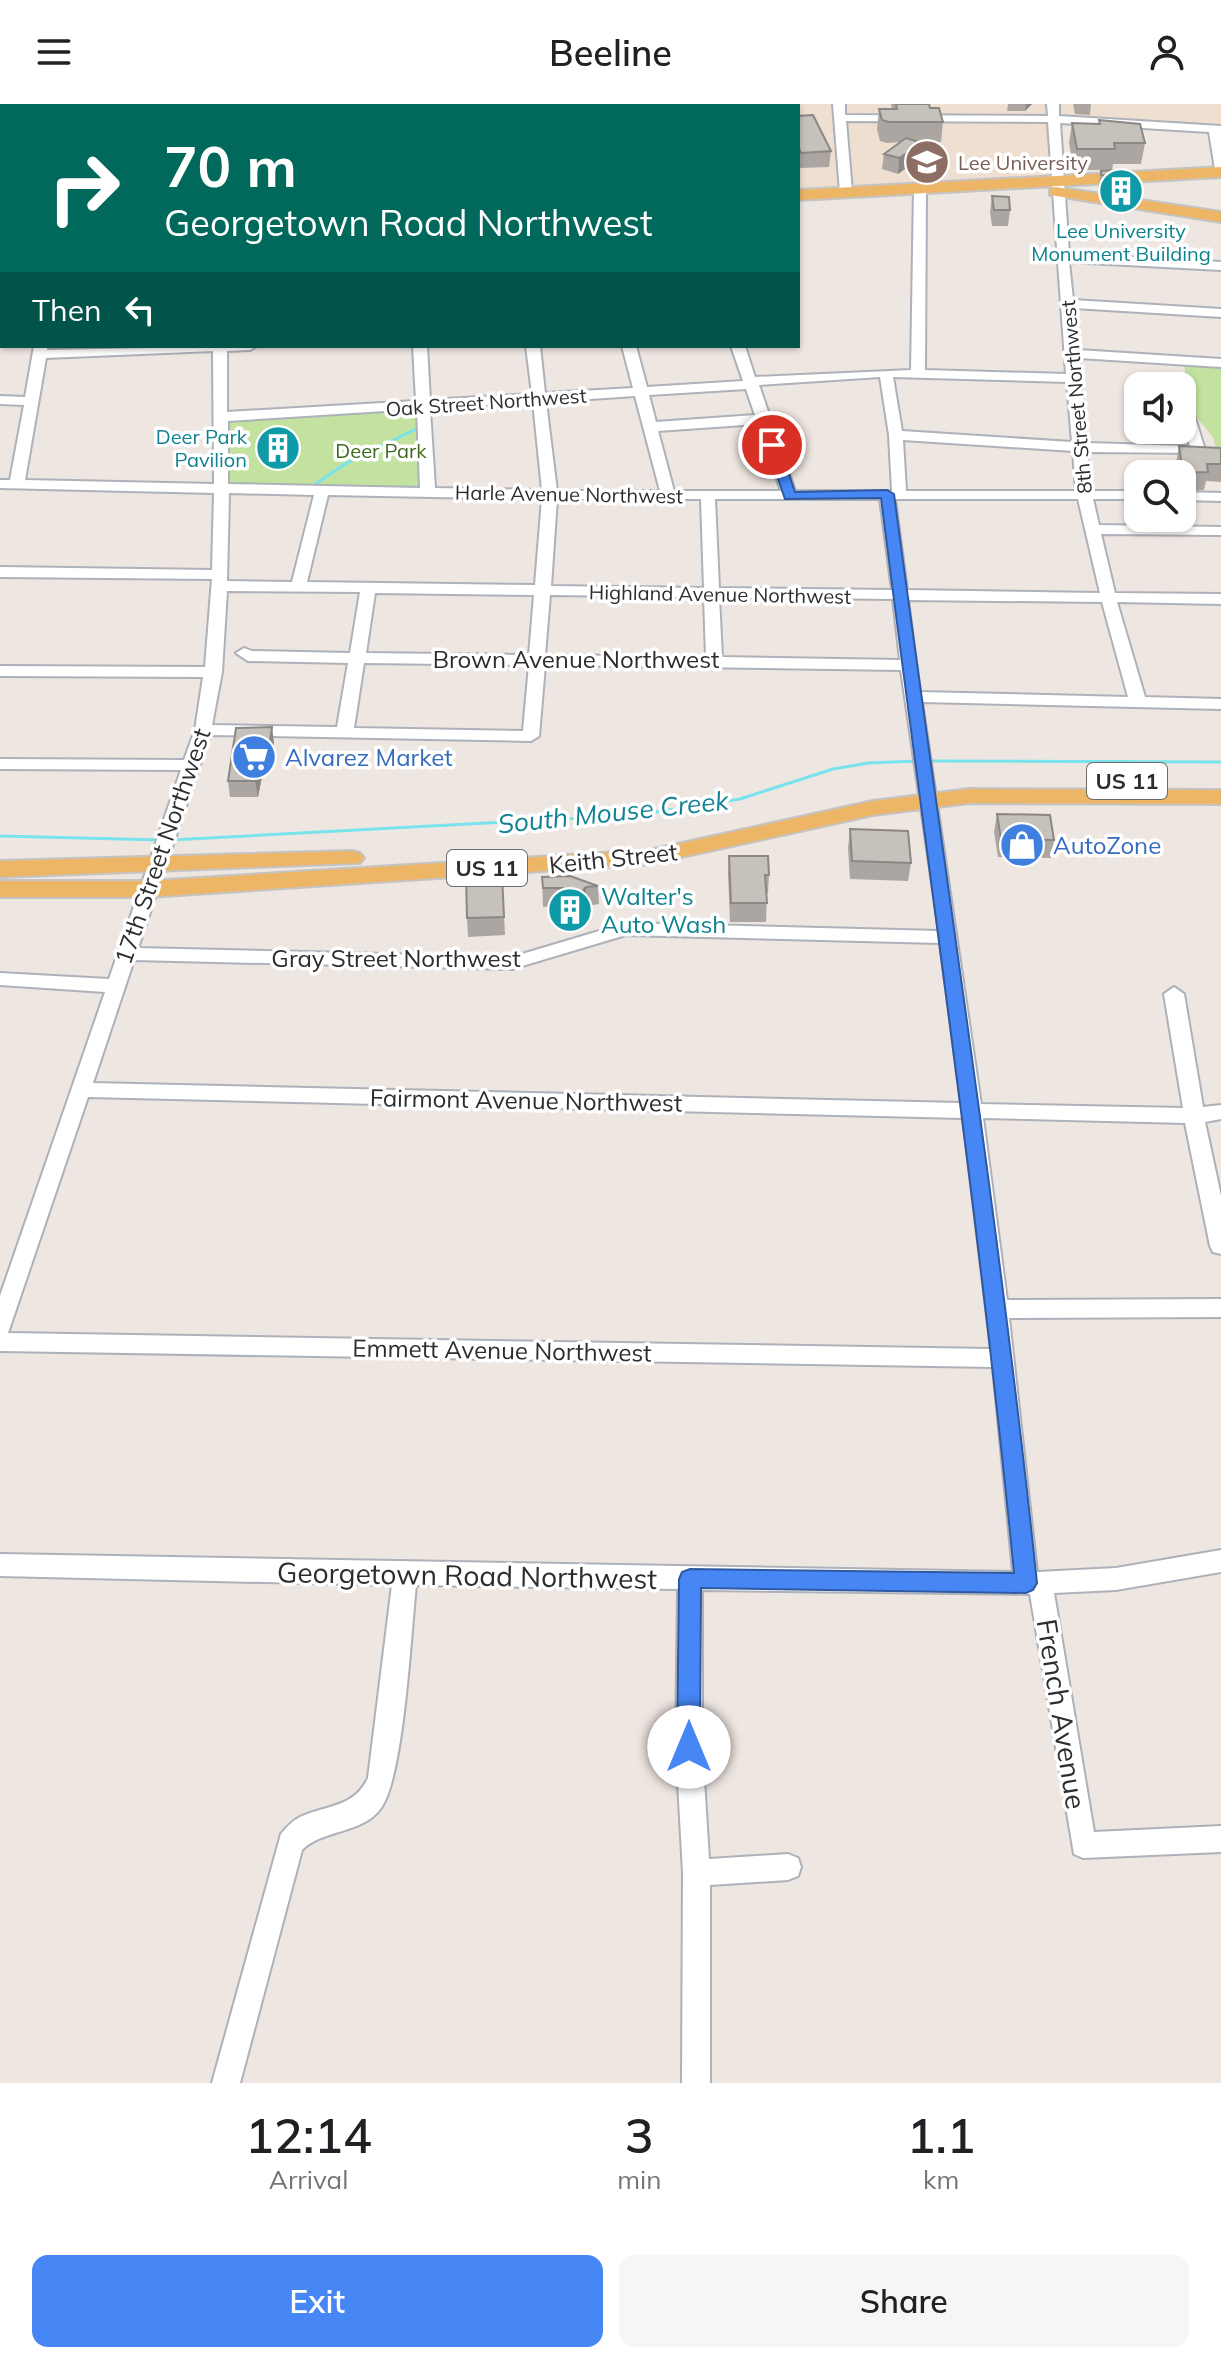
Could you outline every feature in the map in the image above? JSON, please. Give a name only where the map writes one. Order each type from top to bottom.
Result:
[{"type":"main road","points":[[800,195],[944,188],[1056,187],[1221,170]]},
{"type":"main road","points":[[1056,187],[1221,217]]},
{"type":"main road","name":"Keith Street","points":[[926,793],[1059,780],[1221,782]]},
{"type":"main road","name":"Keith Street","points":[[0,872],[401,872],[557,857],[866,793],[1221,797]]},
{"type":"main road","name":"Keith Street","points":[[12,889],[156,870]]},
{"type":"main road","points":[[0,872],[12,889]]},
{"type":"street","points":[[839,104],[846,192]]},
{"type":"street","name":"8th Street Northwest","points":[[1053,104],[1056,187],[1077,447],[1092,529],[1138,702]]},
{"type":"street","points":[[840,118],[1054,119],[1217,129],[1221,170]]},
{"type":"street","points":[[918,374],[920,189]]},
{"type":"street","points":[[1064,258],[1221,266]]},
{"type":"street","points":[[1067,304],[1221,313]]},
{"type":"street","points":[[17,484],[40,350],[160,348]]},
{"type":"street","name":"17th Street Northwest","points":[[0,1328],[203,730],[214,672],[220,580],[220,348]]},
{"type":"street","points":[[420,348],[428,492]]},
{"type":"street","points":[[203,730],[531,736],[550,495],[533,348]]},
{"type":"street","points":[[630,348],[668,495]]},
{"type":"street","points":[[739,348],[790,496]]},
{"type":"street","points":[[1071,354],[1178,367],[1221,363]]},
{"type":"street","name":"Oak Street Northwest","points":[[221,417],[642,392],[886,373],[1073,378]]},
{"type":"street","name":"French Avenue","points":[[886,373],[896,435],[893,494],[899,597],[908,665],[972,1110],[1033,1583],[1083,1845],[1221,1839]]},
{"type":"street","points":[[0,400],[31,401]]},
{"type":"street","points":[[651,427],[764,419]]},
{"type":"street","points":[[896,435],[1077,447],[1198,450],[1196,444]]},
{"type":"street","name":"Harle Avenue Northwest","points":[[0,484],[550,495],[1124,495]]},
{"type":"street","points":[[298,589],[322,490]]},
{"type":"street","points":[[708,496],[714,660]]},
{"type":"street","points":[[1196,497],[1220,499]]},
{"type":"street","points":[[1092,529],[1221,531]]},
{"type":"street","name":"Highland Avenue Northwest","points":[[0,572],[220,580],[298,589],[1221,599]]},
{"type":"street","points":[[345,732],[368,590]]},
{"type":"street","name":"Brown Avenue Northwest","points":[[244,653],[248,656],[358,658],[714,660],[908,665]]},
{"type":"street","points":[[0,671],[214,672]]},
{"type":"street","points":[[915,697],[1221,704]]},
{"type":"street","points":[[0,764],[193,765]]},
{"type":"street","name":"Gray Street Northwest","points":[[127,954],[512,963],[535,958],[598,933],[626,929],[948,937]]},
{"type":"street","points":[[0,979],[114,986]]},
{"type":"street","points":[[1174,994],[1194,1116],[1221,1246]]},
{"type":"street","name":"Fairmont Avenue Northwest","points":[[81,1090],[1194,1116],[1221,1112]]},
{"type":"street","points":[[997,1309],[1221,1308]]},
{"type":"street","name":"Emmett Avenue Northwest","points":[[0,1342],[1003,1358]]},
{"type":"street","name":"Georgetown Road Northwest","points":[[0,1565],[405,1576],[498,1574],[1033,1583],[1116,1579],[1221,1561]]},
{"type":"street","points":[[226,2083],[290,1843],[305,1828],[350,1815],[371,1801],[381,1779],[405,1576]]},
{"type":"street","points":[[690,1579],[689,1747],[696,1873],[696,2083]]},
{"type":"street","points":[[696,1873],[788,1867]]},
{"type":"shaded area","name":"Lee University","points":[[800,104],[1221,104],[1221,129],[1055,119],[1056,181],[800,194]]},
{"type":"green space","points":[[1184,364],[1221,366],[1221,453],[1217,453],[1213,437],[1196,416],[1196,372],[1185,372]]},
{"type":"green space","name":"Deer Park","points":[[417,410],[423,486],[420,488],[227,483],[226,422],[239,417]]},
{"type":"building","points":[[896,104],[929,104],[930,108],[939,108],[943,122],[882,120],[879,109],[897,109]]},
{"type":"building","points":[[813,115],[831,151],[801,153],[800,116]]},
{"type":"building","points":[[1099,120],[1140,124],[1145,143],[1114,143],[1115,149],[1077,149],[1072,123],[1100,124]]},
{"type":"building","points":[[906,138],[922,143],[899,158],[884,154]]},
{"type":"building","points":[[1118,170],[1119,177],[1101,175],[1101,171]]},
{"type":"building","points":[[992,196],[1009,197],[1010,210],[994,210]]},
{"type":"building","points":[[282,430],[283,442],[271,443],[271,431]]},
{"type":"building","points":[[1179,446],[1221,448],[1221,464],[1207,464],[1208,472],[1196,472],[1196,460],[1181,460]]},
{"type":"building","points":[[272,727],[268,755],[260,755],[255,781],[228,781],[236,728]]},
{"type":"building","points":[[997,814],[1050,815],[1054,840],[1001,839]]},
{"type":"building","points":[[850,829],[908,831],[911,863],[852,861]]},
{"type":"building","points":[[729,856],[768,856],[769,875],[765,875],[767,903],[731,903]]},
{"type":"building","points":[[502,874],[504,917],[467,918],[466,876]]},
{"type":"building","points":[[570,876],[598,886],[586,887],[570,906],[552,899],[562,888],[543,888],[542,877]]},
{"type":"waterway","points":[[314,485],[345,464],[416,429]]},
{"type":"waterway","name":"South Mouse Creek","points":[[171,840],[637,815],[740,799],[833,769],[868,763],[919,761]]},
{"type":"waterway","name":"South Mouse Creek","points":[[927,761],[1221,762]]},
{"type":"waterway","name":"South Mouse Creek","points":[[0,836],[162,840]]},
{"type":"place","name":"Lee University","points":[[927,162]]},
{"type":"place","name":"Lee University Monument Building","points":[[1121,191]]},
{"type":"place","name":"Deer Park Pavilion","points":[[278,448]]},
{"type":"place","name":"Alvarez Market","points":[[254,757]]},
{"type":"place","name":"AutoZone","points":[[1022,845]]},
{"type":"place","name":"Walter's Auto Wash","points":[[570,910]]},
{"type":"route","points":[[689,1747],[690,1579],[1026,1583],[1003,1358],[972,1110],[940,872],[924,784],[923,757],[887,494],[790,496],[772,445]]}]
